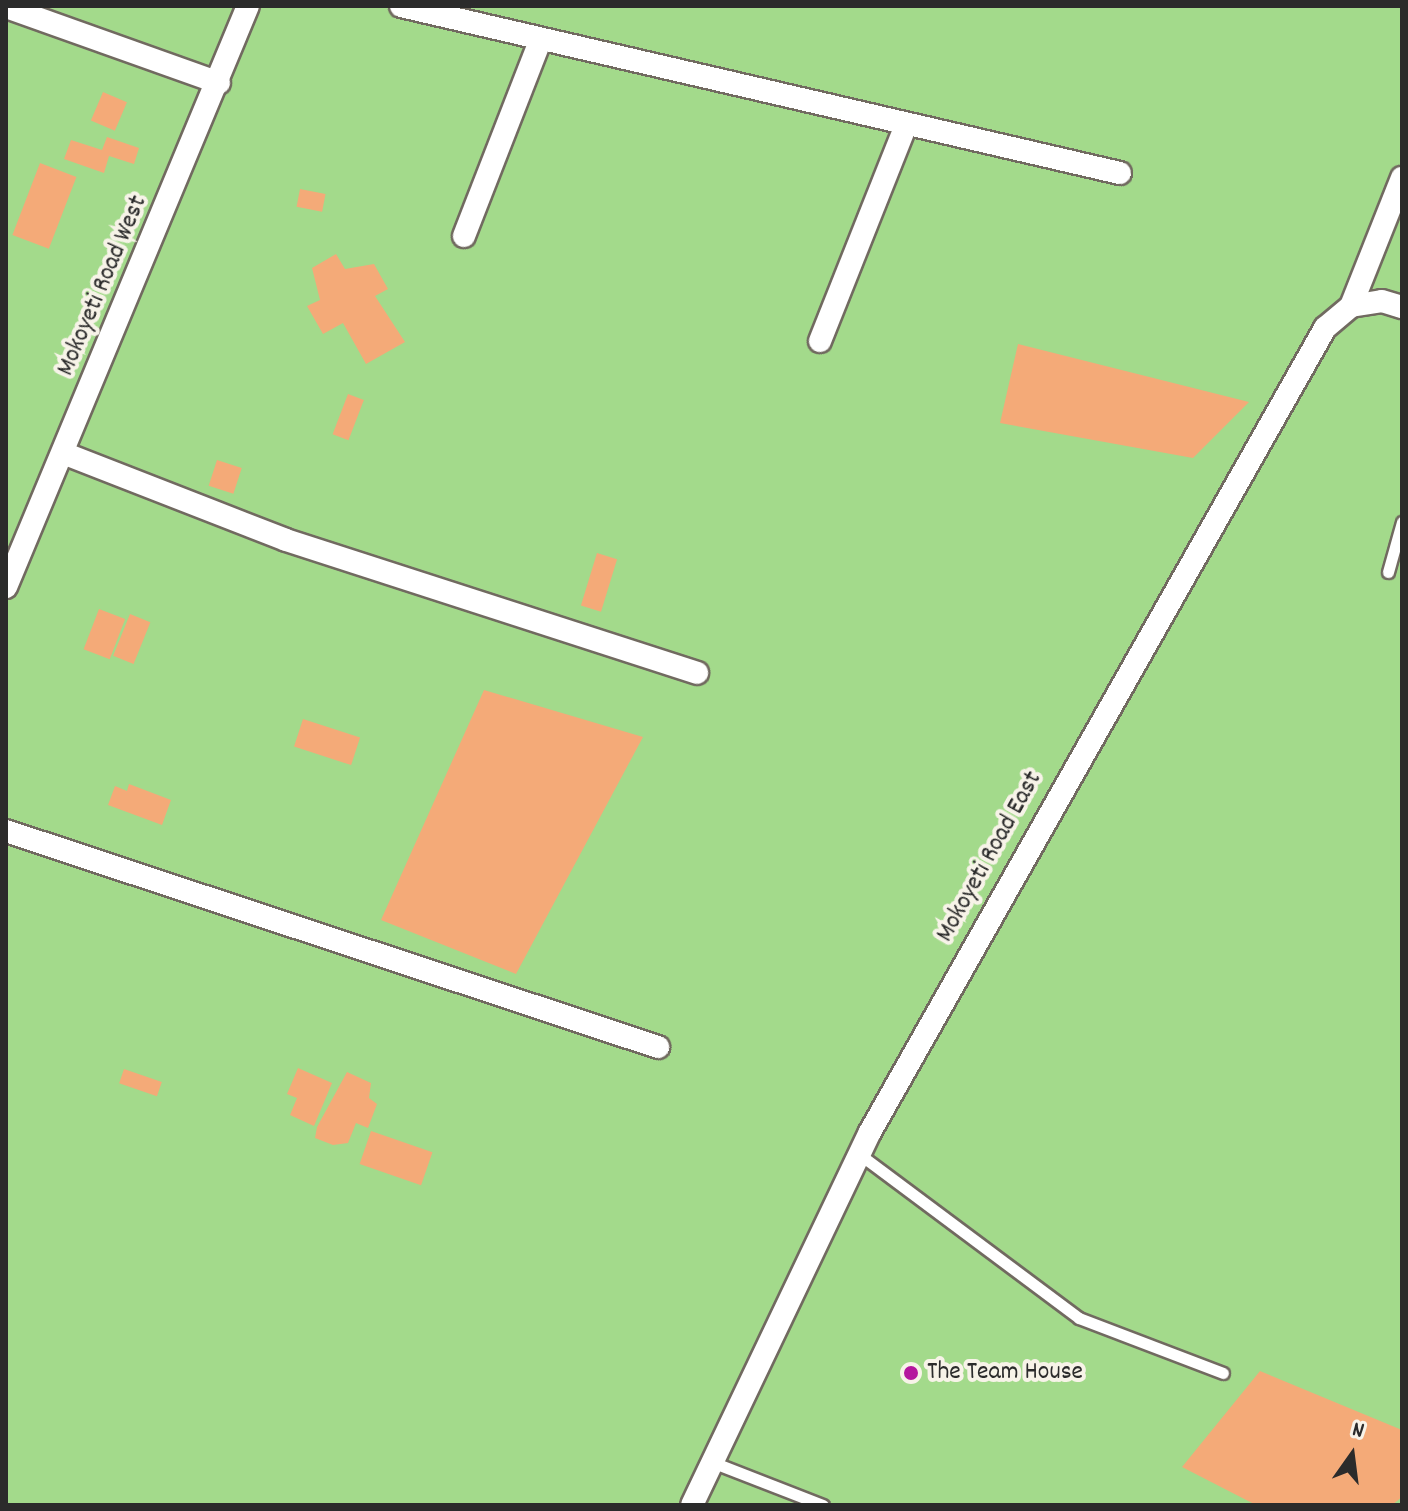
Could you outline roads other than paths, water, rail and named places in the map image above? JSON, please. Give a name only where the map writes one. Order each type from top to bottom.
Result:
[{"type":"street","name":"Mokoyeti Road West","points":[[6,587],[219,83],[248,6]]},
{"type":"street","points":[[401,6],[540,41],[1120,173]]},
{"type":"street","points":[[6,7],[219,83]]},
{"type":"street","points":[[464,236],[540,41]]},
{"type":"street","points":[[820,341],[906,125]]},
{"type":"street","points":[[1351,306],[1402,178]]},
{"type":"street","points":[[1351,306],[1382,301],[1402,307]]},
{"type":"street","name":"Mokoyeti Road East","points":[[692,1505],[859,1154],[1325,328],[1351,306]]},
{"type":"street","points":[[63,453],[286,540],[697,673]]},
{"type":"street","points":[[6,831],[658,1047]]},
{"type":"lane","points":[[1388,572],[1402,522]]},
{"type":"lane","points":[[859,1154],[1079,1318],[1223,1373]]},
{"type":"lane","points":[[711,1462],[823,1505]]},
{"type":"place","name":"The Team House","points":[[911,1373]]}]
